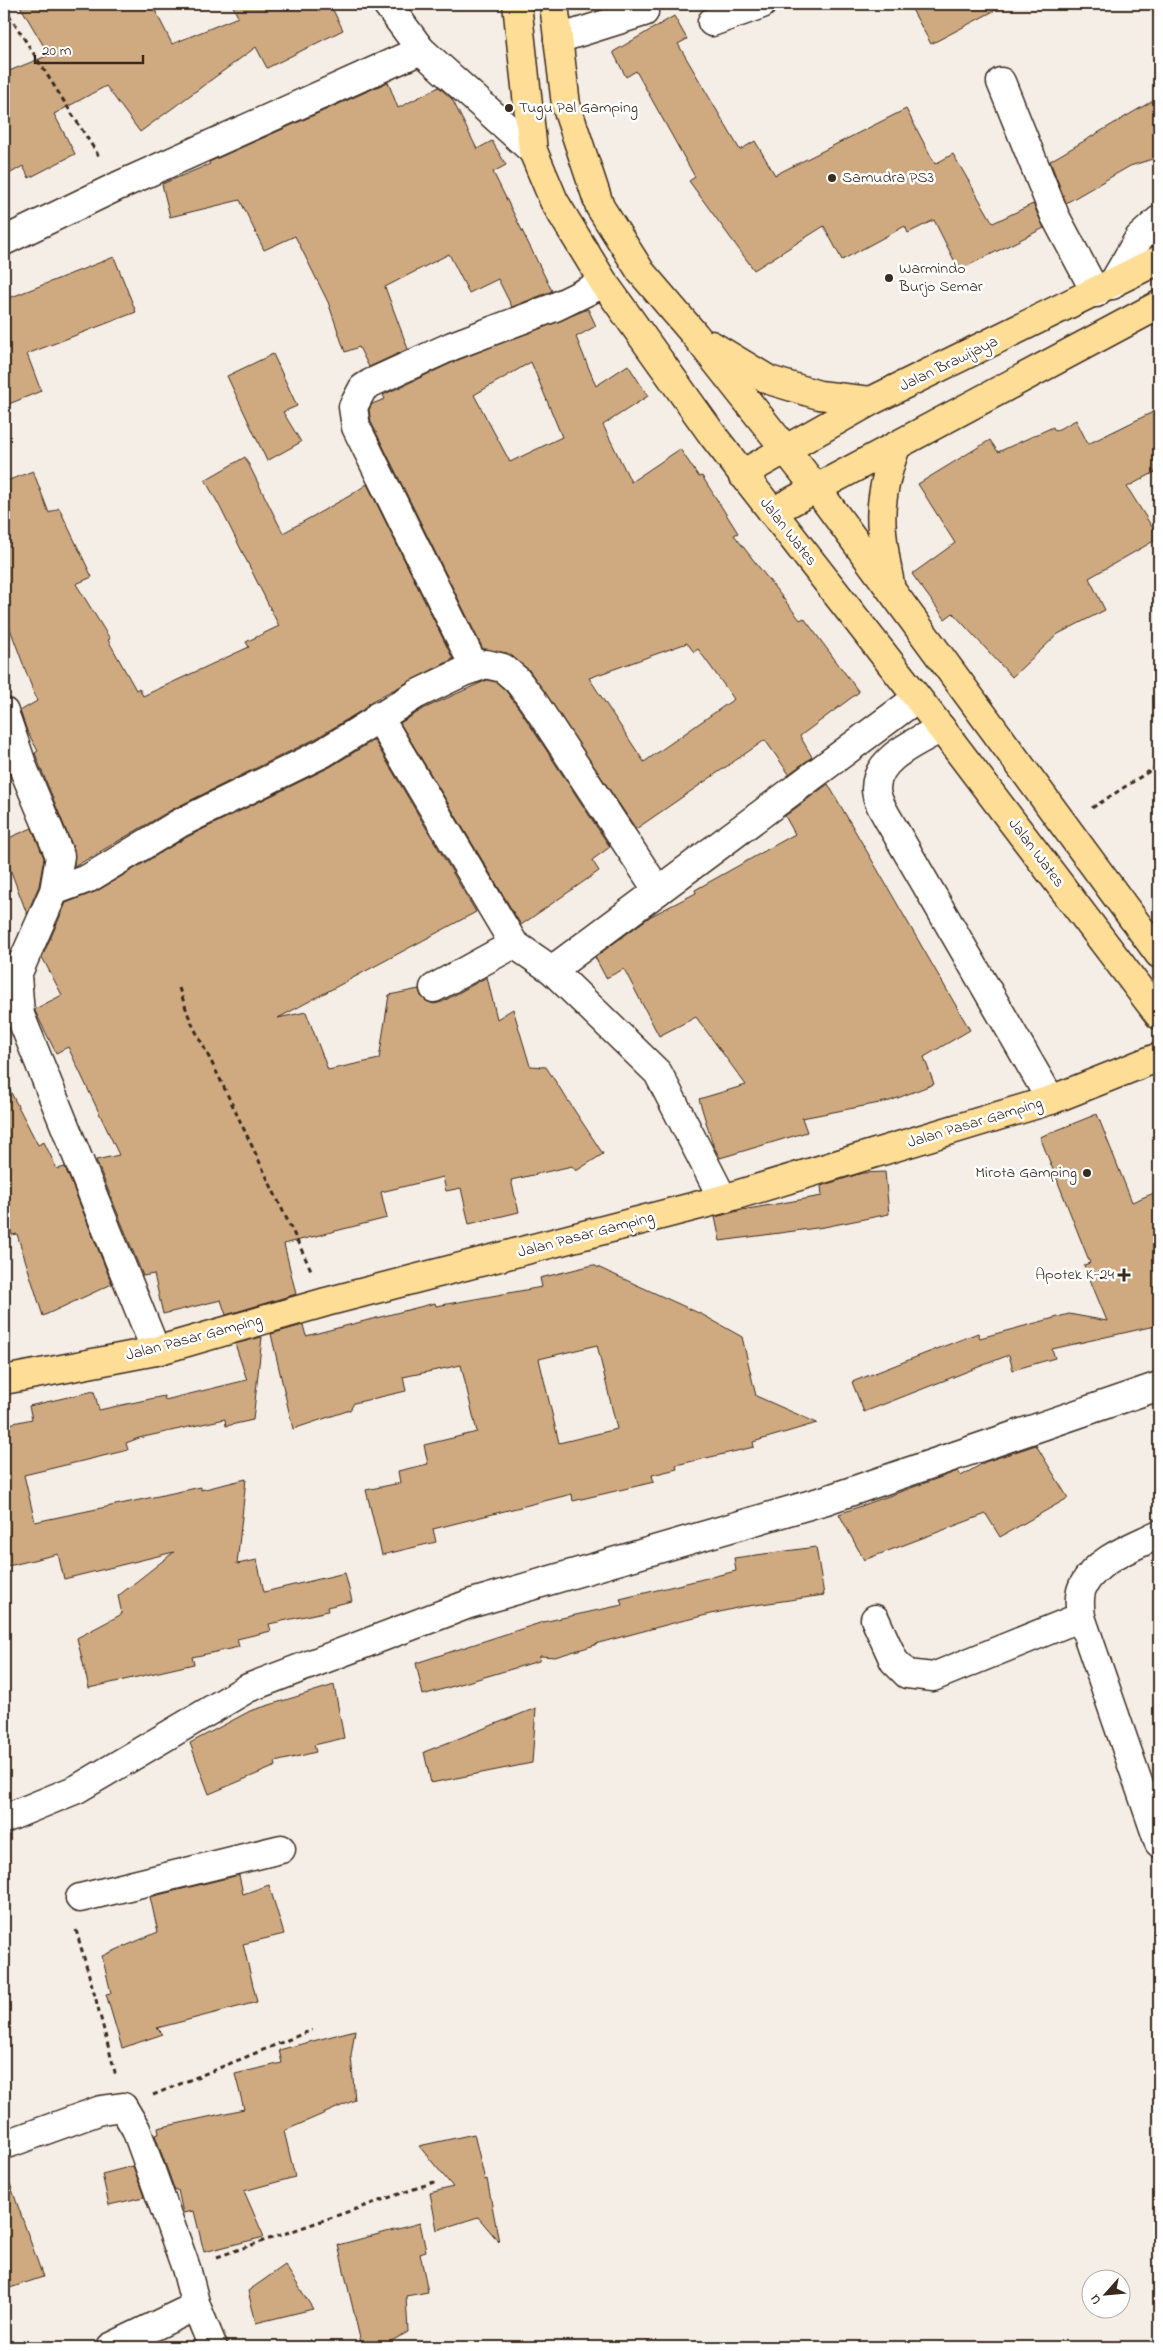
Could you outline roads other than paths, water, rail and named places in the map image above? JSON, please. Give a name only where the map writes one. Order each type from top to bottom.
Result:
[{"type":"main road","name":"Jalan Wates","points":[[517,4],[533,151],[554,202],[604,282],[691,406],[742,474],[941,728],[1159,1015]]},
{"type":"main road","points":[[554,4],[566,105],[600,207],[641,272],[695,335],[816,488],[1159,954]]},
{"type":"main road","name":"Jalan Brawijaya","points":[[742,474],[871,401],[1104,289],[1159,260]]},
{"type":"main road","points":[[772,512],[1159,305]]},
{"type":"main road","points":[[695,335],[768,380],[819,395],[871,401]]},
{"type":"main road","points":[[892,591],[880,536],[881,506],[886,475],[896,446]]},
{"type":"main road","name":"Jalan Pasar Gamping","points":[[4,1380],[156,1351],[326,1302],[722,1199],[1051,1100],[1159,1058]]},
{"type":"street","points":[[387,4],[421,50],[533,151]]},
{"type":"street","points":[[712,22],[762,4]]},
{"type":"street","points":[[558,39],[644,12]]},
{"type":"street","points":[[4,241],[118,186],[421,50]]},
{"type":"street","points":[[1002,82],[1055,216],[1104,289],[1139,238],[1159,220]]},
{"type":"street","points":[[475,668],[356,427],[353,407],[363,388],[389,374],[452,346],[555,307],[604,282]]},
{"type":"street","points":[[54,891],[89,878],[180,823],[323,753],[378,716],[417,694],[486,664],[503,668],[517,680],[533,701],[658,891]]},
{"type":"street","points":[[552,970],[917,698]]},
{"type":"street","points":[[4,712],[24,770],[60,856],[54,891],[17,975],[20,1015],[156,1351]]},
{"type":"street","points":[[378,716],[514,944],[552,970],[658,1073],[722,1199]]},
{"type":"street","points":[[941,728],[891,758],[878,777],[876,790],[891,824],[1051,1100]]},
{"type":"street","points":[[434,988],[514,944]]},
{"type":"street","points":[[4,1819],[76,1789],[248,1688],[468,1604],[826,1500],[1159,1386]]},
{"type":"street","points":[[1159,1534],[1097,1568],[1082,1587],[1079,1603],[1081,1617],[1159,1843]]},
{"type":"street","points":[[875,1619],[894,1661],[906,1674],[933,1677],[1081,1617]]},
{"type":"street","points":[[80,1898],[281,1849]]},
{"type":"street","points":[[4,2145],[101,2110],[123,2107],[136,2129],[186,2268],[196,2306],[213,2347]]},
{"type":"street","points":[[111,2347],[196,2306]]},
{"type":"place","name":"Tugu Pal Gamping","points":[[509,108]]},
{"type":"place","name":"Samudra PS3","points":[[832,178]]},
{"type":"place","name":"Warmindo Burjo Semar","points":[[889,278]]},
{"type":"place","name":"Mirota Gamping","points":[[1087,1173]]},
{"type":"place","name":"Apotek K-24","points":[[1124,1275]]}]
